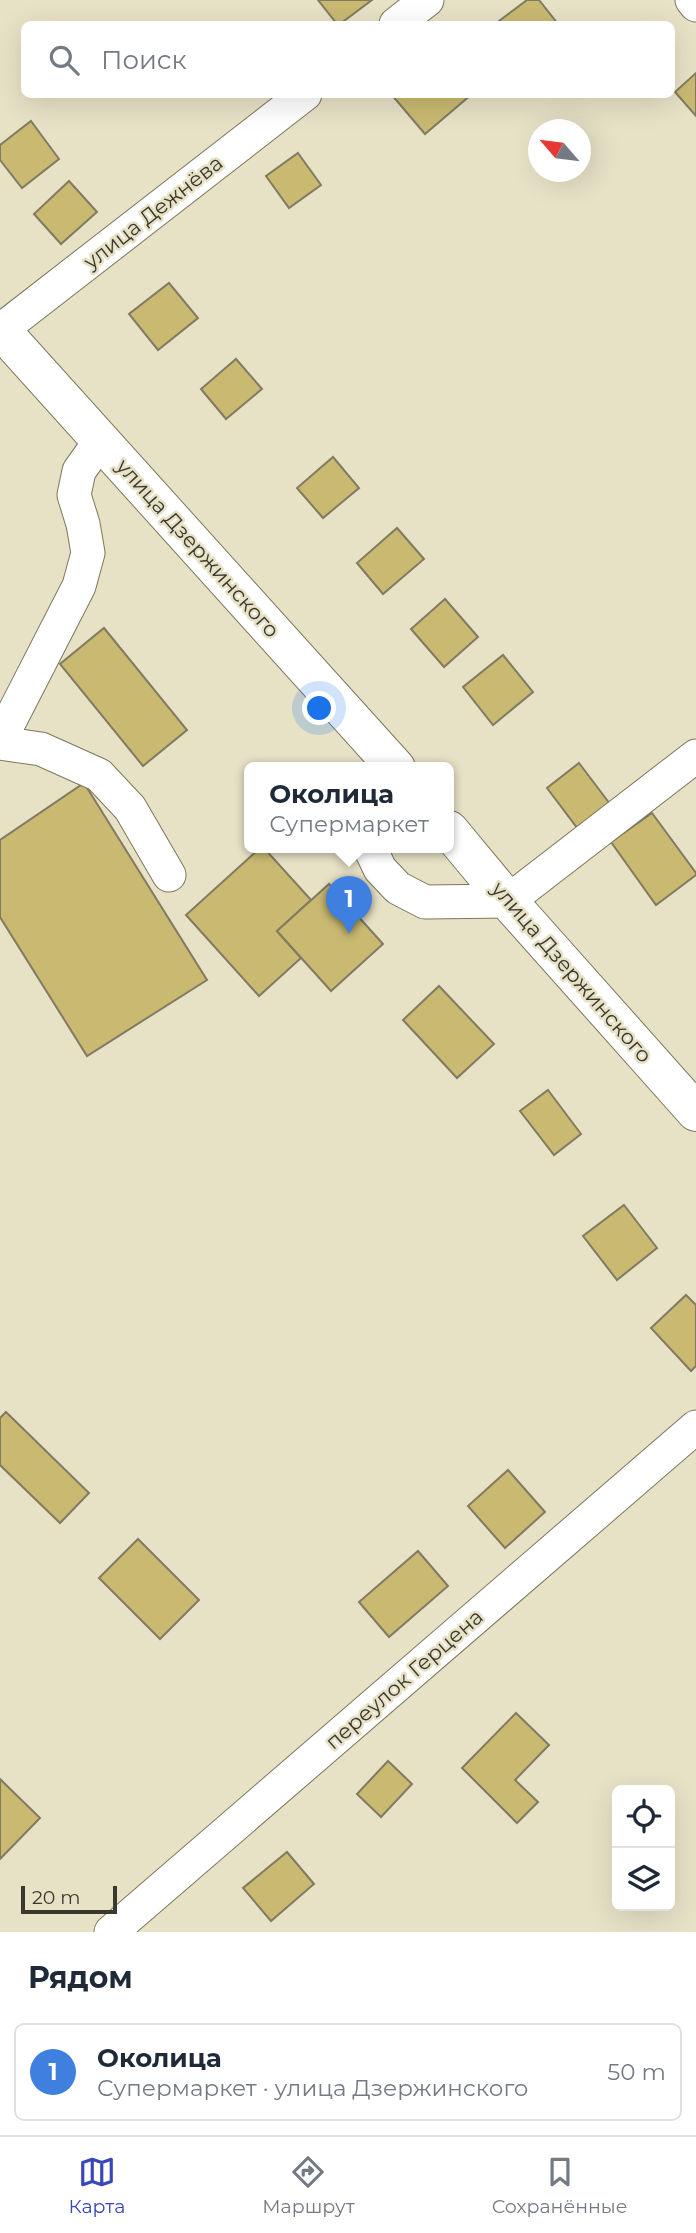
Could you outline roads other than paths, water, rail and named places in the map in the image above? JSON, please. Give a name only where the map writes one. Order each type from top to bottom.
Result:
[{"type":"main road","name":"улица Дзержинского","points":[[0,329],[385,762]]},
{"type":"main road","name":"улица Дзержинского","points":[[454,836],[508,901],[696,1112]]},
{"type":"street","points":[[400,21],[427,0]]},
{"type":"street","points":[[692,0],[696,5]]},
{"type":"street","name":"улица Дежнёва","points":[[0,329],[300,98]]},
{"type":"street","points":[[101,440],[79,471],[74,495],[88,553],[79,586],[0,742],[41,750],[99,775],[130,808],[169,875]]},
{"type":"street","points":[[372,853],[380,869],[398,888],[425,902],[508,901],[696,756]]},
{"type":"street","name":"переулок Герцена","points":[[111,1932],[696,1427]]},
{"type":"place","name":"Околица","points":[[349,934]]}]
